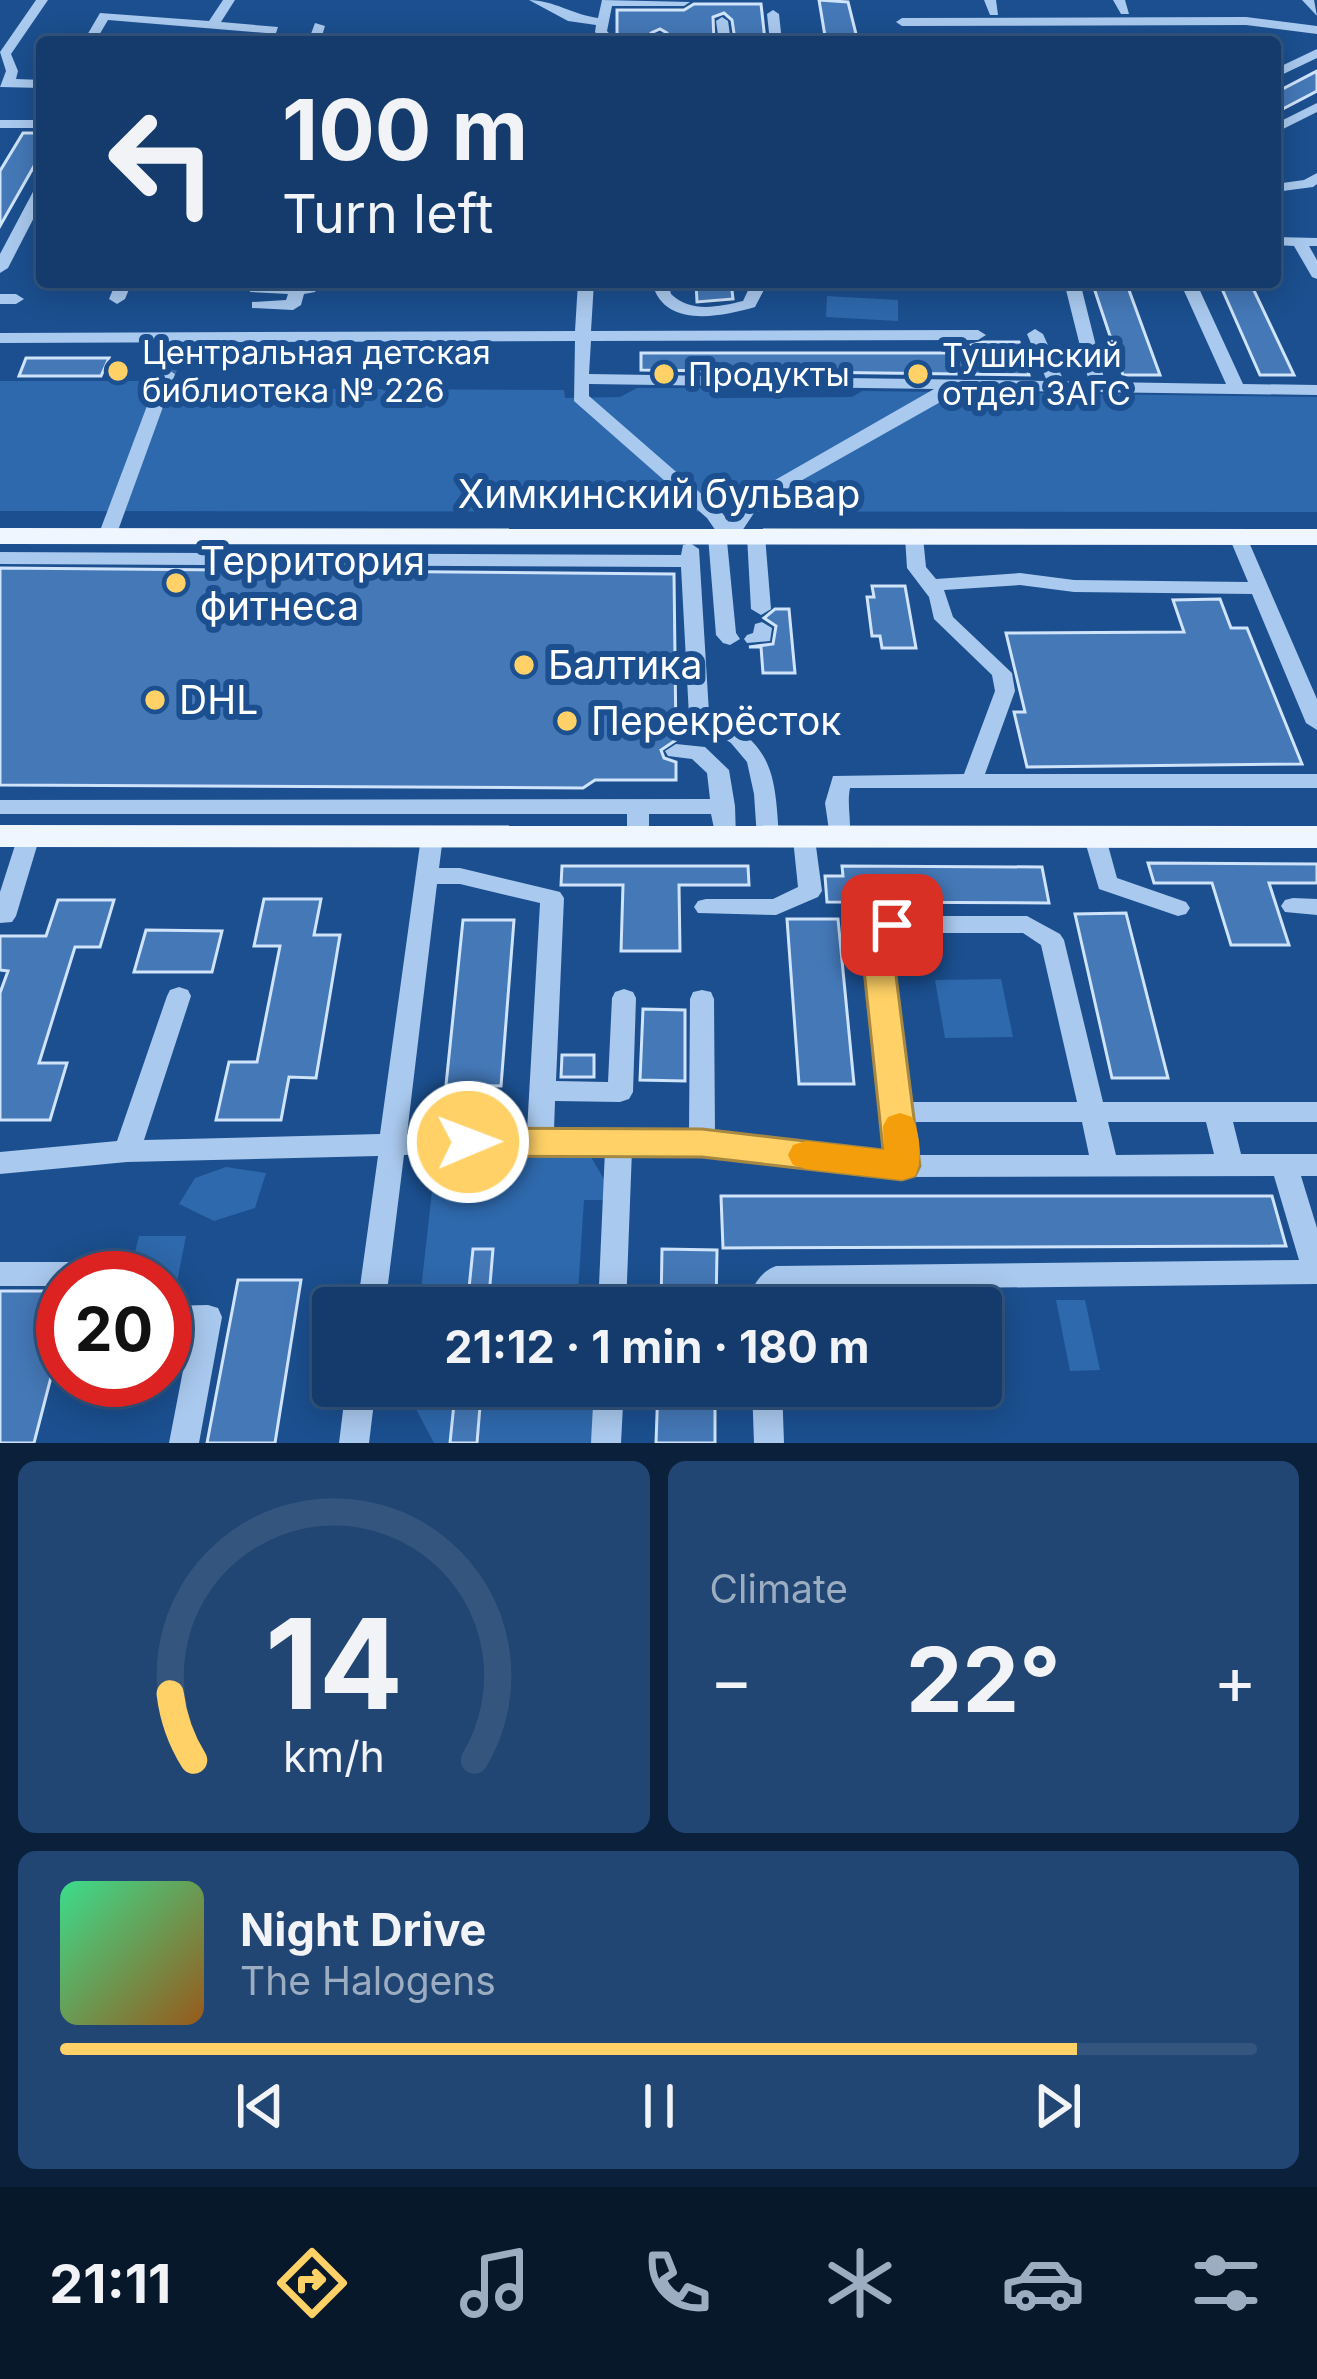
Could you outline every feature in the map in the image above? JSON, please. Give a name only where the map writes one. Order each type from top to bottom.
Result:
[{"type":"main road","name":"Химкинский бульвар","points":[[0,536],[716,541],[914,536],[1317,537]]},
{"type":"main road","points":[[15,836],[432,837],[638,822],[724,822],[768,838],[1317,837]]},
{"type":"street","points":[[4,84],[12,71],[5,54],[43,0]]},
{"type":"street","points":[[213,25],[229,0]]},
{"type":"street","points":[[535,0],[572,18],[600,22]]},
{"type":"street","points":[[1308,0],[1317,12]]},
{"type":"street","points":[[605,36],[600,22],[607,2],[683,2]]},
{"type":"street","points":[[903,36],[902,12],[992,6],[1226,6],[1266,23]]},
{"type":"street","points":[[773,14],[775,36]]},
{"type":"street","points":[[92,36],[104,16],[274,30],[270,36]]},
{"type":"street","points":[[722,21],[723,36]]},
{"type":"street","points":[[902,22],[1266,23],[1317,30]]},
{"type":"street","points":[[1262,36],[1266,23]]},
{"type":"street","points":[[316,36],[319,26]]},
{"type":"street","points":[[1281,71],[1317,53]]},
{"type":"street","points":[[4,84],[36,84]]},
{"type":"street","points":[[1281,126],[1317,107]]},
{"type":"street","points":[[0,124],[36,124]]},
{"type":"street","points":[[1299,207],[1283,188],[1314,182]]},
{"type":"street","points":[[0,268],[36,199]]},
{"type":"street","points":[[1308,243],[1317,274]]},
{"type":"street","points":[[117,299],[122,288]]},
{"type":"street","points":[[258,304],[293,304],[303,288]]},
{"type":"street","points":[[586,288],[580,397],[714,514],[730,639]]},
{"type":"street","points":[[660,288],[667,304],[700,311],[749,304],[757,288]]},
{"type":"street","points":[[1073,288],[1097,386]]},
{"type":"street","points":[[1191,288],[1238,389]]},
{"type":"street","points":[[0,338],[180,337],[209,331],[978,335]]},
{"type":"street","points":[[1035,334],[1057,385]]},
{"type":"street","points":[[107,536],[180,337]]},
{"type":"street","points":[[583,379],[1317,390]]},
{"type":"street","points":[[768,838],[760,760],[748,742],[699,716],[716,541],[753,500],[938,396],[946,384]]},
{"type":"street","points":[[914,536],[916,568],[932,585],[944,619],[1002,673],[1006,692],[972,781]]},
{"type":"street","points":[[1238,537],[1317,723]]},
{"type":"street","points":[[0,558],[716,541]]},
{"type":"street","points":[[716,541],[759,625]]},
{"type":"street","points":[[932,585],[1020,579],[1074,586],[1259,588]]},
{"type":"street","points":[[676,751],[697,752],[718,770],[724,822]]},
{"type":"street","points":[[839,839],[836,803],[841,781],[1317,781]]},
{"type":"street","points":[[0,807],[638,822]]},
{"type":"street","points":[[4,916],[15,836]]},
{"type":"street","points":[[374,1287],[432,837]]},
{"type":"street","points":[[706,907],[776,907],[810,891],[805,838]]},
{"type":"street","points":[[1095,838],[1107,883],[1178,908]]},
{"type":"street","points":[[427,876],[460,876],[552,898],[540,1141]]},
{"type":"street","points":[[902,1166],[876,941],[892,925],[1027,924],[1052,940],[1105,1166]]},
{"type":"street","points":[[127,1151],[178,996]]},
{"type":"street","points":[[544,1091],[620,1092],[624,998]]},
{"type":"street","points":[[702,999],[702,1143]]},
{"type":"street","points":[[899,1112],[1317,1112]]},
{"type":"street","points":[[1217,1112],[1230,1165]]},
{"type":"street","points":[[0,1163],[127,1151],[620,1139],[702,1143],[902,1166],[1317,1165]]},
{"type":"street","points":[[613,1287],[620,1139]]},
{"type":"street","points":[[770,1287],[776,1278],[1317,1272],[1284,1166]]},
{"type":"street","points":[[0,1274],[36,1274]]},
{"type":"street","points":[[192,1317],[208,1317],[192,1401]]},
{"type":"street","points":[[184,1443],[191,1407]]},
{"type":"street","points":[[354,1443],[358,1407]]},
{"type":"street","points":[[606,1443],[608,1407]]},
{"type":"street","points":[[768,1407],[770,1443]]},
{"type":"shaded area","points":[[827,296],[898,300],[898,321],[826,317]]},
{"type":"shaded area","points":[[0,381],[159,381],[157,388],[564,390],[565,398],[620,397],[637,388],[711,388],[720,398],[852,397],[862,391],[1317,397],[1317,512],[0,511]]},
{"type":"shaded area","points":[[1001,979],[1013,1037],[945,1038],[935,980]]},
{"type":"shaded area","points":[[563,1152],[591,1157],[608,1186],[608,1200],[584,1200],[578,1287],[490,1287],[493,1250],[473,1249],[469,1287],[421,1287],[435,1164],[463,1164],[464,1153]]},
{"type":"shaded area","points":[[226,1167],[266,1173],[255,1208],[214,1221],[179,1204],[195,1178]]},
{"type":"shaded area","points":[[139,1236],[186,1236],[183,1251],[135,1251]]},
{"type":"shaded area","points":[[1056,1300],[1085,1300],[1100,1370],[1070,1371]]},
{"type":"shaded area","points":[[415,1407],[454,1407],[450,1443],[434,1443]]},
{"type":"shaded area","points":[[480,1407],[596,1407],[594,1443],[477,1443]]},
{"type":"building","points":[[819,0],[848,2],[856,36],[825,36]]},
{"type":"building","points":[[694,4],[761,4],[765,36],[734,36],[732,20],[724,13],[713,17],[714,36],[668,36],[660,29],[650,36],[617,35],[617,10],[684,10]]},
{"type":"building","points":[[1317,71],[1317,91],[1281,110],[1281,90]]},
{"type":"building","points":[[23,133],[36,133],[36,163],[0,226],[0,171]]},
{"type":"building","points":[[696,288],[732,288],[733,299],[697,302]]},
{"type":"building","points":[[1094,288],[1128,288],[1160,375],[1123,375]]},
{"type":"building","points":[[1222,288],[1253,288],[1294,375],[1260,375]]},
{"type":"building","points":[[1019,342],[1029,375],[641,370],[641,353],[973,353],[971,345]]},
{"type":"building","points":[[26,358],[109,358],[101,376],[19,376]]},
{"type":"building","points":[[0,568],[674,574],[676,740],[661,750],[664,758],[676,762],[676,780],[595,780],[583,788],[0,785]]},
{"type":"building","points":[[872,586],[905,586],[916,648],[882,648],[880,636],[872,636],[867,597],[874,597]]},
{"type":"building","points":[[1220,599],[1231,628],[1247,628],[1302,764],[1027,767],[1014,712],[1025,712],[1006,633],[1184,632],[1173,600]]},
{"type":"building","points":[[775,609],[789,609],[795,673],[763,673],[761,647],[749,647],[773,644],[776,626],[764,618]]},
{"type":"building","points":[[1148,863],[1317,864],[1317,883],[1269,883],[1289,945],[1231,945],[1212,883],[1154,883]]},
{"type":"building","points":[[562,866],[748,866],[749,885],[679,885],[680,951],[621,951],[623,885],[561,885]]},
{"type":"building","points":[[842,866],[1042,867],[1049,903],[827,902],[825,876],[843,876]]},
{"type":"building","points":[[264,899],[321,899],[314,935],[340,935],[316,1078],[289,1077],[281,1120],[216,1120],[229,1062],[257,1062],[280,946],[254,946]]},
{"type":"building","points":[[58,900],[114,900],[100,947],[75,947],[39,1063],[67,1063],[50,1120],[0,1120],[0,993],[8,971],[0,970],[0,936],[46,936]]},
{"type":"building","points":[[1126,913],[1168,1078],[1112,1078],[1075,914]]},
{"type":"building","points":[[787,919],[838,919],[854,1084],[799,1084]]},
{"type":"building","points":[[463,920],[514,920],[501,1086],[446,1085]]},
{"type":"building","points":[[146,930],[222,931],[212,972],[134,972]]},
{"type":"building","points":[[643,1009],[685,1010],[685,1081],[640,1080]]},
{"type":"building","points":[[562,1055],[594,1055],[594,1077],[561,1077]]},
{"type":"building","points":[[721,1196],[1272,1196],[1286,1246],[723,1248]]},
{"type":"building","points":[[473,1249],[493,1249],[490,1287],[469,1287]]},
{"type":"building","points":[[662,1249],[717,1250],[716,1287],[661,1287]]},
{"type":"building","points":[[238,1280],[301,1280],[275,1443],[207,1443]]},
{"type":"building","points":[[0,1291],[36,1291],[36,1407],[43,1407],[34,1443],[0,1443]]},
{"type":"building","points":[[454,1407],[480,1407],[477,1443],[450,1443]]},
{"type":"building","points":[[657,1407],[715,1407],[715,1443],[656,1443]]},
{"type":"tunnel","points":[[167,374],[173,358]]},
{"type":"slow traffic","points":[[806,1155],[902,1166],[900,1126]]},
{"type":"place","name":"Центральная детская библиотека № 226","points":[[118,371]]},
{"type":"place","name":"Продукты","points":[[664,374]]},
{"type":"place","name":"Тушинский отдел ЗАГС","points":[[918,374]]},
{"type":"place","name":"Территория фитнеса","points":[[176,583]]},
{"type":"place","name":"Балтика","points":[[524,665]]},
{"type":"place","name":"DHL","points":[[155,700]]},
{"type":"place","name":"Перекрёсток","points":[[567,721]]},
{"type":"route","points":[[468,1142],[620,1139],[702,1143],[902,1166],[876,941],[892,925]]}]
